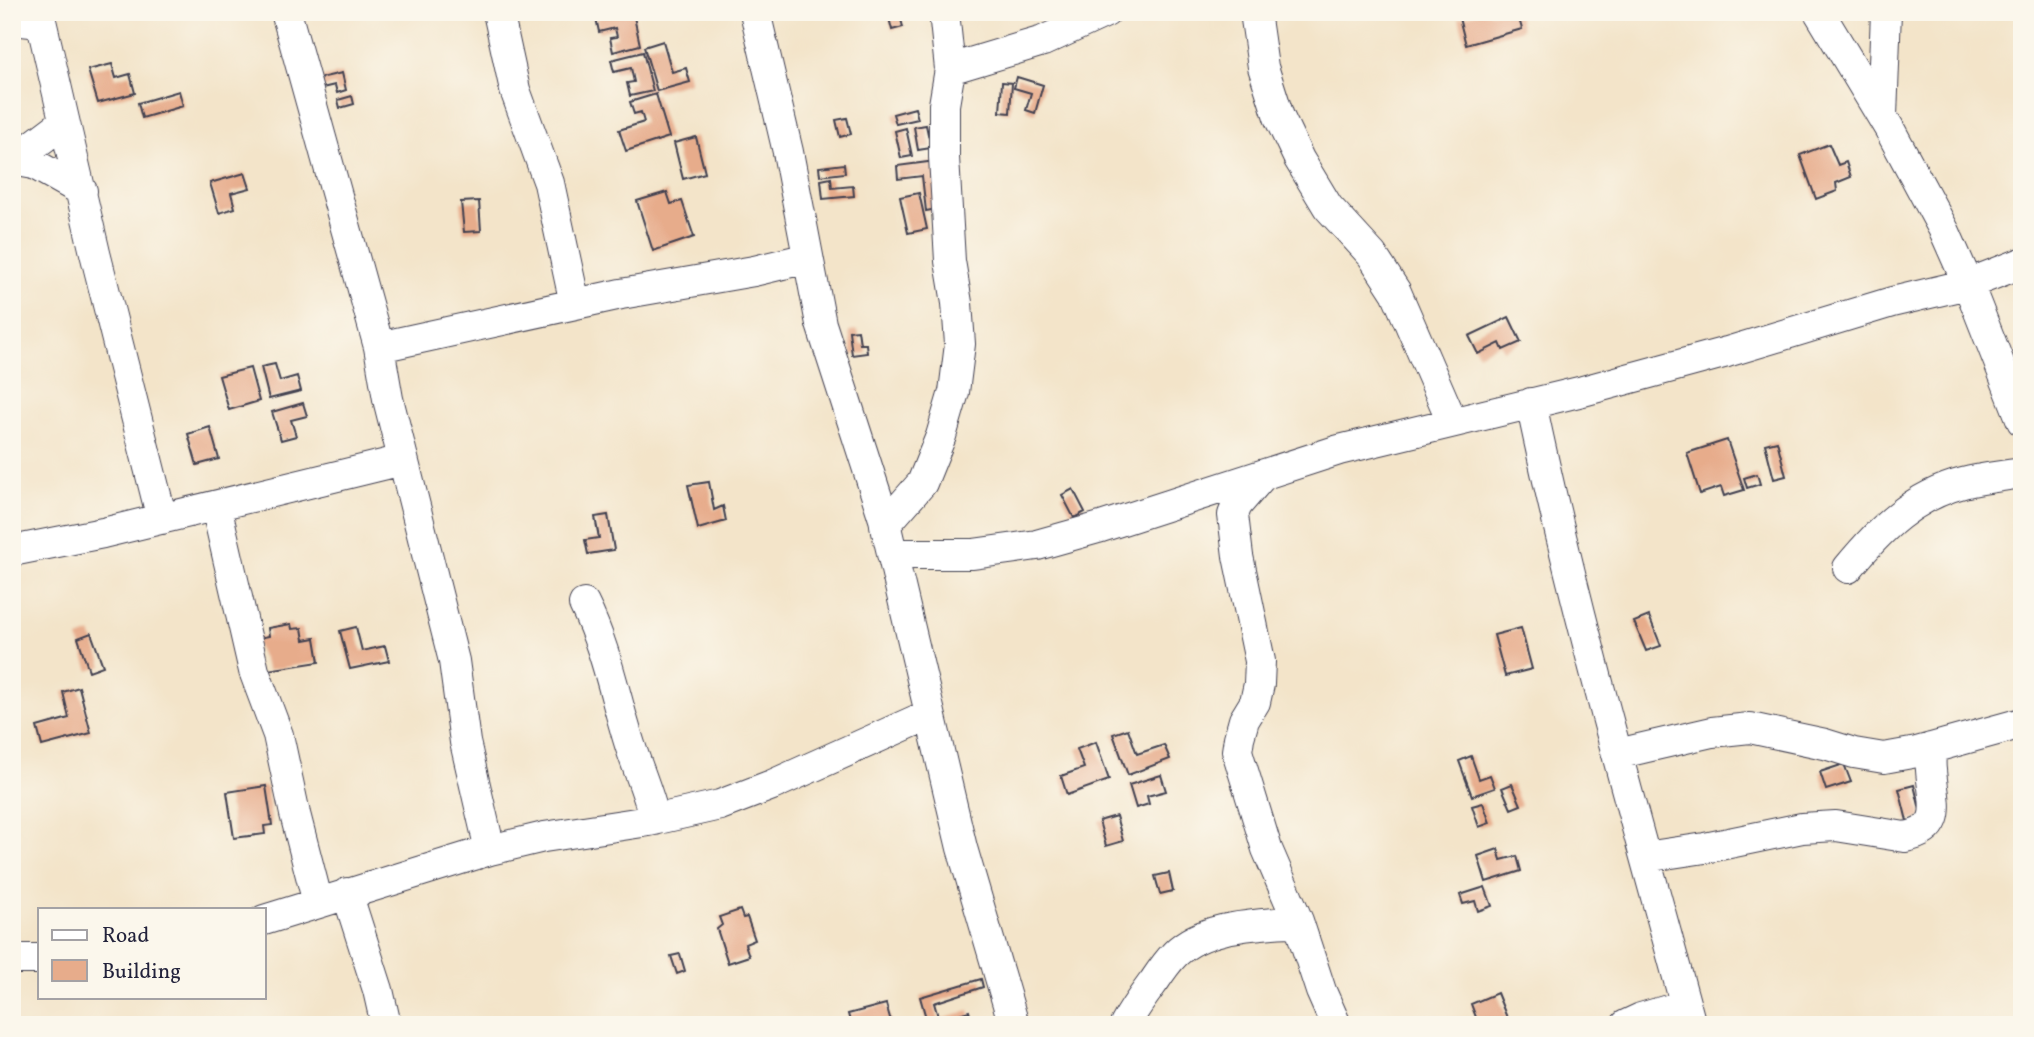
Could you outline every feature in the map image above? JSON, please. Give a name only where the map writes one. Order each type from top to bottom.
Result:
[{"type":"street","points":[[286,12],[379,347],[388,398],[454,661],[465,742],[489,850]]},
{"type":"street","points":[[498,12],[515,90],[549,183],[575,304]]},
{"type":"street","points":[[755,12],[788,152],[821,324],[885,525],[962,849],[1014,1025]]},
{"type":"street","points":[[885,525],[922,483],[941,436],[955,380],[960,344],[950,261],[944,157],[944,106],[950,69],[944,12]]},
{"type":"street","points":[[950,69],[1043,41],[1106,12]]},
{"type":"street","points":[[1255,12],[1264,67],[1279,117],[1289,138],[1328,207],[1372,255],[1396,292],[1452,421]]},
{"type":"street","points":[[1819,12],[1882,116],[1945,232],[2022,421]]},
{"type":"street","points":[[1882,116],[1890,14]]},
{"type":"street","points":[[31,19],[82,191],[162,519]]},
{"type":"street","points":[[13,160],[63,123]]},
{"type":"street","points":[[13,160],[34,164],[82,191]]},
{"type":"street","points":[[379,347],[575,304],[754,271],[808,258]]},
{"type":"street","points":[[892,554],[974,554],[1037,545],[1339,450],[1727,352],[1892,302],[1968,284],[2022,263]]},
{"type":"street","points":[[1531,403],[1549,489],[1688,1015],[1641,1018],[1626,1025]]},
{"type":"street","points":[[12,551],[162,519],[403,460]]},
{"type":"street","points":[[1266,472],[1237,505],[1233,514],[1260,661],[1255,702],[1244,720],[1237,751],[1267,849],[1298,921],[1321,991],[1336,1025]]},
{"type":"street","points":[[1848,568],[1877,533],[1928,496],[1963,483],[2022,473]]},
{"type":"street","points":[[216,506],[254,671],[278,735],[318,903]]},
{"type":"street","points":[[584,604],[602,645],[631,748],[656,820]]},
{"type":"street","points":[[266,919],[489,850],[544,837],[656,820],[720,806],[930,714]]},
{"type":"street","points":[[1618,754],[1712,732],[1750,728],[1884,758],[2022,723]]},
{"type":"street","points":[[1646,857],[1802,828],[1836,826],[1905,837],[1916,835],[1924,831],[1932,821],[1936,809],[1930,770],[1931,748]]},
{"type":"street","points":[[347,893],[378,990],[386,1025]]},
{"type":"street","points":[[1125,1025],[1134,1008],[1174,955],[1188,943],[1212,933],[1298,921]]},
{"type":"street","points":[[12,959],[38,959]]},
{"type":"building","points":[[633,12],[640,45],[613,52],[610,38],[617,37],[615,28],[599,32],[596,18]]},
{"type":"building","points":[[899,12],[903,27],[892,30],[888,14]]},
{"type":"building","points":[[1481,12],[1517,12],[1522,29],[1466,45],[1459,18]]},
{"type":"building","points":[[663,41],[672,72],[686,68],[690,82],[657,91],[644,47]]},
{"type":"building","points":[[643,52],[653,91],[630,96],[627,83],[634,82],[631,68],[614,72],[611,60]]},
{"type":"building","points":[[112,64],[116,78],[130,74],[135,93],[98,103],[88,70]]},
{"type":"building","points":[[342,73],[346,90],[337,93],[335,85],[322,88],[320,78]]},
{"type":"building","points":[[1017,77],[1043,85],[1035,113],[1026,110],[1031,93],[1014,88]]},
{"type":"building","points":[[1002,82],[1012,83],[1010,113],[1000,112]]},
{"type":"building","points":[[179,91],[183,106],[142,118],[138,103]]},
{"type":"building","points":[[656,94],[669,137],[626,151],[619,130],[644,122],[641,112],[634,114],[630,102]]},
{"type":"building","points":[[352,96],[354,104],[340,108],[338,100]]},
{"type":"building","points":[[915,108],[918,119],[896,124],[893,114]]},
{"type":"building","points":[[847,118],[851,134],[840,137],[836,120]]},
{"type":"building","points":[[926,125],[931,148],[918,150],[914,127]]},
{"type":"building","points":[[906,128],[912,156],[901,158],[895,131]]},
{"type":"building","points":[[696,137],[705,173],[683,179],[674,143]]},
{"type":"building","points":[[1829,144],[1838,165],[1846,162],[1851,177],[1836,183],[1837,191],[1816,199],[1800,155]]},
{"type":"building","points":[[936,161],[937,209],[926,211],[922,176],[898,179],[897,166]]},
{"type":"building","points":[[844,164],[845,173],[820,176],[819,167]]},
{"type":"building","points":[[245,173],[250,188],[231,193],[235,208],[219,213],[210,183]]},
{"type":"building","points":[[831,178],[832,188],[853,186],[854,196],[823,199],[821,180]]},
{"type":"building","points":[[667,192],[671,204],[682,201],[694,237],[653,251],[637,201]]},
{"type":"building","points":[[919,193],[927,229],[908,233],[900,197]]},
{"type":"building","points":[[479,201],[481,231],[464,232],[461,202]]},
{"type":"building","points":[[1509,317],[1521,342],[1503,350],[1500,343],[1478,354],[1469,336]]},
{"type":"building","points":[[858,330],[860,344],[866,344],[867,353],[852,355],[849,331]]},
{"type":"building","points":[[275,364],[280,381],[297,376],[301,391],[269,399],[261,367]]},
{"type":"building","points":[[250,368],[259,401],[229,410],[219,376]]},
{"type":"building","points":[[303,403],[307,416],[291,420],[296,436],[281,440],[272,412]]},
{"type":"building","points":[[210,427],[219,459],[197,465],[188,434]]},
{"type":"building","points":[[1727,440],[1744,490],[1724,496],[1721,487],[1700,494],[1687,453]]},
{"type":"building","points":[[1777,441],[1786,476],[1774,479],[1765,444]]},
{"type":"building","points":[[1757,474],[1760,484],[1747,488],[1744,478]]},
{"type":"building","points":[[709,482],[714,510],[723,506],[726,521],[698,529],[688,485]]},
{"type":"building","points":[[1073,489],[1085,512],[1074,518],[1062,495]]},
{"type":"building","points":[[608,515],[614,550],[588,554],[585,540],[599,538],[595,517]]},
{"type":"building","points":[[1649,616],[1661,646],[1646,651],[1634,622]]},
{"type":"building","points":[[291,624],[292,629],[302,628],[304,640],[315,638],[319,662],[268,670],[254,639],[269,636],[268,628]]},
{"type":"building","points":[[356,627],[362,651],[385,646],[389,661],[350,669],[340,631]]},
{"type":"building","points":[[1521,628],[1532,669],[1505,676],[1494,635]]},
{"type":"building","points":[[91,633],[103,666],[89,671],[78,638]]},
{"type":"building","points":[[79,687],[91,733],[42,746],[37,727],[69,718],[63,692]]},
{"type":"building","points":[[1128,729],[1137,754],[1164,745],[1170,759],[1128,775],[1113,734]]},
{"type":"building","points":[[1096,742],[1109,780],[1067,795],[1061,776],[1084,768],[1077,749]]},
{"type":"building","points":[[1471,756],[1479,779],[1490,775],[1495,788],[1472,796],[1459,761]]},
{"type":"building","points":[[1844,764],[1851,782],[1826,790],[1820,772]]},
{"type":"building","points":[[1161,775],[1166,791],[1147,796],[1149,804],[1136,808],[1129,785]]},
{"type":"building","points":[[1512,784],[1521,805],[1511,809],[1502,788]]},
{"type":"building","points":[[1914,785],[1922,818],[1907,821],[1899,789]]},
{"type":"building","points":[[266,786],[272,825],[264,826],[265,834],[234,838],[227,792]]},
{"type":"building","points":[[1483,803],[1490,823],[1479,827],[1472,806]]},
{"type":"building","points":[[1116,816],[1123,841],[1106,846],[1099,821]]},
{"type":"building","points":[[1498,849],[1501,860],[1517,856],[1521,871],[1486,882],[1478,856]]},
{"type":"building","points":[[1169,873],[1173,891],[1160,894],[1155,876]]},
{"type":"building","points":[[1485,887],[1492,906],[1478,911],[1475,901],[1463,904],[1460,895]]},
{"type":"building","points":[[740,910],[743,918],[747,917],[755,940],[745,944],[749,956],[728,963],[717,929],[722,925],[719,917]]},
{"type":"building","points":[[680,954],[685,971],[677,974],[671,956]]},
{"type":"building","points":[[981,979],[983,987],[934,1003],[939,1020],[969,1011],[973,1025],[928,1025],[920,997]]},
{"type":"building","points":[[1497,993],[1510,1025],[1479,1025],[1471,1004]]},
{"type":"building","points":[[886,1004],[892,1025],[851,1025],[848,1014]]}]
